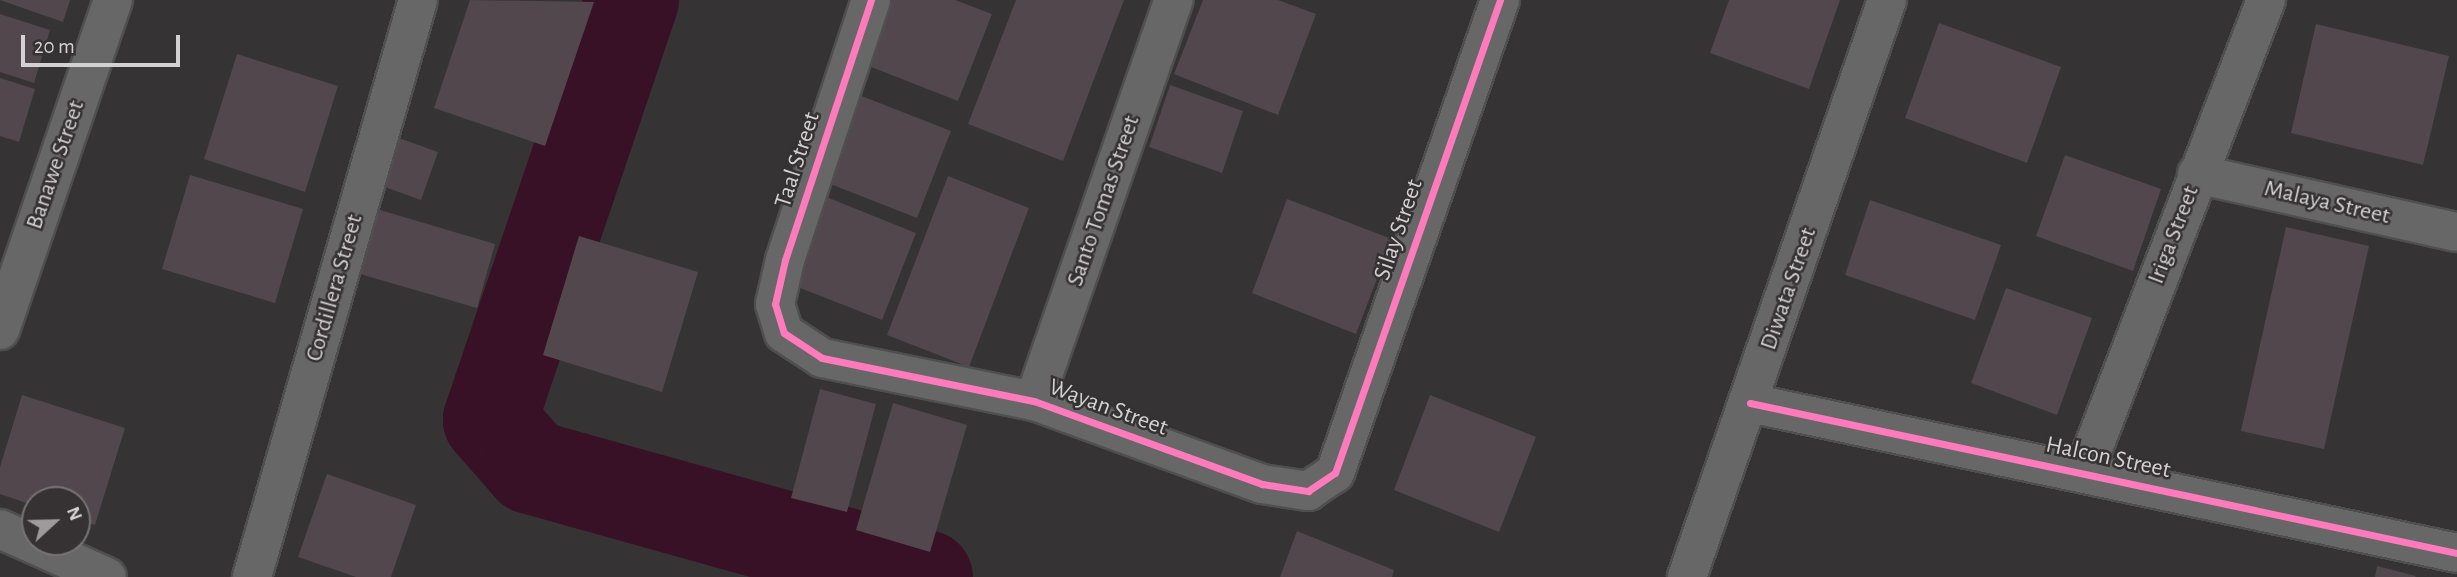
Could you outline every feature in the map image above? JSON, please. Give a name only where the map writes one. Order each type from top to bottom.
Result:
[{"type":"street","name":"Banawe Street","points":[[0,330],[113,0]]},
{"type":"street","name":"Cordillera Street","points":[[251,577],[418,0]]},
{"type":"street","name":"Taal Street","points":[[784,333],[775,304],[785,260],[871,0]]},
{"type":"street","name":"Santo Tomas Street","points":[[1034,401],[1174,0]]},
{"type":"street","name":"Silay Street","points":[[1335,472],[1500,0]]},
{"type":"street","name":"Diwata Street","points":[[1687,577],[1750,403],[1887,0]]},
{"type":"street","name":"Iriga Street","points":[[2084,472],[2266,0]]},
{"type":"street","name":"Malaya Street","points":[[2197,174],[2457,232]]},
{"type":"street","name":"Wayan Street","points":[[784,333],[822,358],[1034,401],[1262,484],[1308,491],[1335,472]]},
{"type":"street","name":"Halcon Street","points":[[1750,403],[2457,553]]},
{"type":"street","points":[[0,529],[107,577]]},
{"type":"building","points":[[0,0],[70,0],[63,22]]},
{"type":"building","points":[[470,0],[594,2],[545,146],[434,108]]},
{"type":"building","points":[[885,0],[955,0],[992,14],[958,101],[861,63]]},
{"type":"building","points":[[1016,0],[1124,0],[1063,161],[968,124]]},
{"type":"building","points":[[1203,0],[1278,0],[1316,14],[1278,115],[1174,74]]},
{"type":"building","points":[[1729,0],[1840,0],[1809,89],[1710,53]]},
{"type":"building","points":[[0,14],[50,30],[34,83],[0,72]]},
{"type":"building","points":[[1939,23],[2061,67],[2027,163],[1905,118]]},
{"type":"building","points":[[2316,24],[2449,56],[2423,165],[2291,133]]},
{"type":"building","points":[[237,54],[338,86],[305,192],[204,159]]},
{"type":"building","points":[[0,78],[35,89],[19,142],[0,136]]},
{"type":"building","points":[[1170,85],[1243,111],[1222,173],[1149,147]]},
{"type":"building","points":[[854,93],[951,131],[917,218],[820,180]]},
{"type":"building","points":[[385,133],[438,152],[421,200],[368,181]]},
{"type":"building","points":[[2065,155],[2161,189],[2133,271],[2036,236]]},
{"type":"building","points":[[190,175],[303,209],[275,303],[162,269]]},
{"type":"building","points":[[948,176],[1029,208],[969,367],[887,335]]},
{"type":"building","points":[[819,194],[916,233],[882,320],[785,282]]},
{"type":"building","points":[[1287,199],[1392,239],[1356,334],[1252,293]]},
{"type":"building","points":[[1870,200],[2001,245],[1975,320],[1845,275]]},
{"type":"building","points":[[370,207],[495,244],[477,308],[353,272]]},
{"type":"building","points":[[2286,227],[2369,246],[2324,449],[2241,431]]},
{"type":"building","points":[[579,236],[698,272],[662,392],[543,355]]},
{"type":"building","points":[[2006,288],[2092,318],[2057,415],[1971,383]]},
{"type":"building","points":[[820,389],[876,404],[847,512],[791,498]]},
{"type":"building","points":[[22,395],[125,428],[95,525],[91,524],[91,486],[21,486],[21,501],[0,494],[0,467]]},
{"type":"building","points":[[1430,395],[1536,437],[1499,532],[1394,490]]},
{"type":"building","points":[[893,403],[967,425],[930,552],[856,530]]},
{"type":"building","points":[[327,474],[416,505],[391,577],[356,577],[298,557]]},
{"type":"building","points":[[1297,531],[1394,570],[1392,577],[1280,577]]},
{"type":"building","points":[[2377,566],[2416,576],[2375,577]]},
{"type":"waterway","points":[[632,0],[490,420],[531,467],[926,577]]},
{"type":"cycle path","points":[[871,0],[785,260],[775,304],[784,333],[822,358],[1034,401],[1262,484],[1308,491],[1335,473],[1500,0]]},
{"type":"cycle path","points":[[1750,403],[2457,553]]}]
